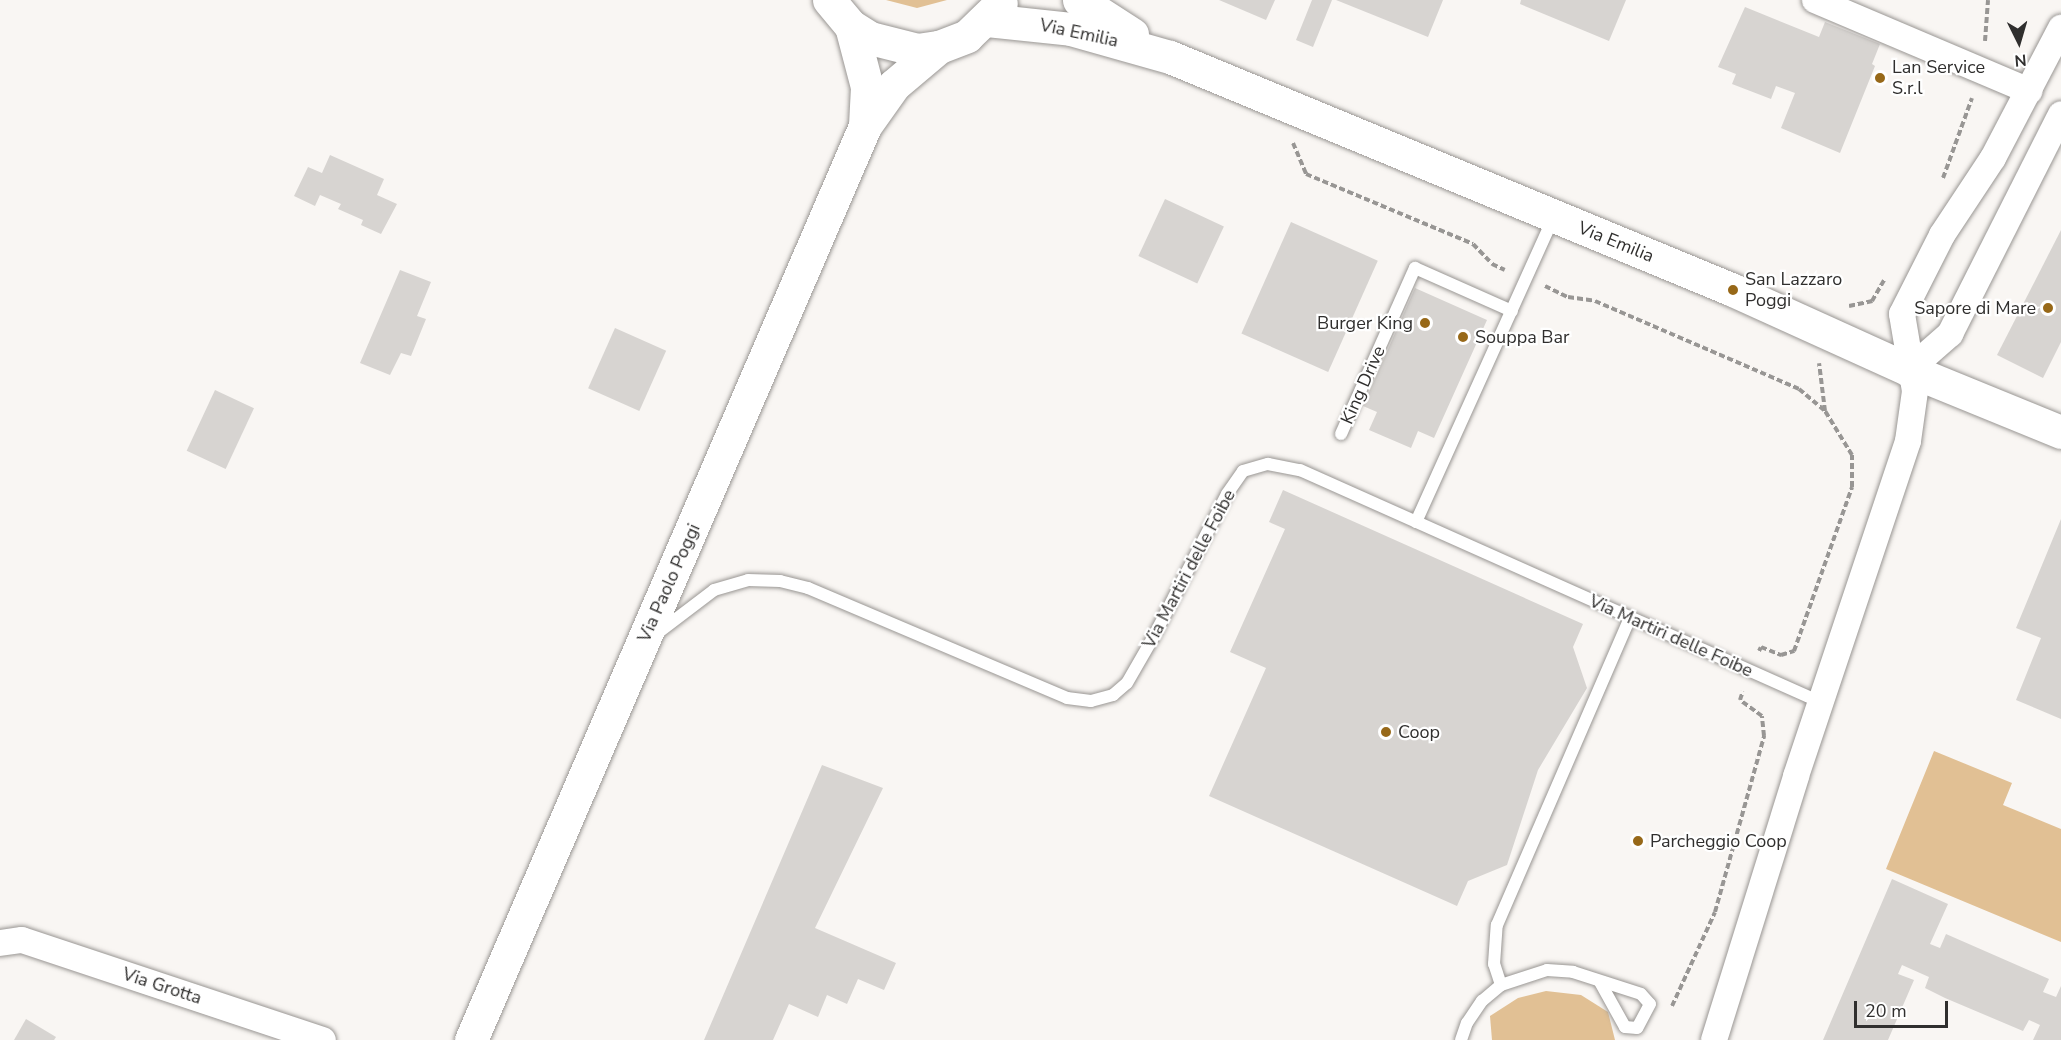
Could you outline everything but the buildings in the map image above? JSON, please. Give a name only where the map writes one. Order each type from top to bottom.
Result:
[{"type":"main road","points":[[829,0],[851,26],[893,47],[939,47],[968,36],[995,10]]},
{"type":"main road","name":"Via Emilia","points":[[1079,0],[1170,57]]},
{"type":"main road","name":"Via Emilia","points":[[995,10],[1170,57],[1744,295],[1909,370],[2061,432]]},
{"type":"main road","name":"Via Paolo Poggi","points":[[851,26],[867,87],[865,126]]},
{"type":"main road","name":"Via Paolo Poggi","points":[[471,1040],[865,126],[894,85],[939,47]]},
{"type":"street","points":[[1815,0],[2029,91]]},
{"type":"street","points":[[1703,1040],[1717,1028],[1820,702],[1908,441],[1915,391],[1909,370],[1902,314],[1924,265],[1994,158],[2061,28]]},
{"type":"street","points":[[1909,370],[1950,334],[2061,114]]},
{"type":"street","name":"Via Grotta","points":[[0,943],[22,940],[323,1040]]},
{"type":"lane","points":[[1416,522],[1553,217]]},
{"type":"lane","name":"King Drive","points":[[1341,434],[1414,268],[1512,311]]},
{"type":"lane","name":"Via Martiri delle Foibe","points":[[640,648],[714,591],[748,580],[780,580],[819,592],[1066,698],[1091,701],[1113,695],[1127,683],[1227,494],[1243,471],[1268,464],[1300,470],[1820,702]]},
{"type":"lane","points":[[1501,985],[1494,964],[1497,925],[1630,617]]},
{"type":"lane","points":[[1461,1040],[1467,1023],[1482,1001],[1501,985],[1546,970],[1573,972],[1600,982]]},
{"type":"path","points":[[1942,181],[1982,71],[1988,0]]},
{"type":"path","points":[[1841,306],[1872,301],[1890,271]]},
{"type":"shaded area","points":[[886,0],[947,0],[917,8]]},
{"type":"shaded area","points":[[1934,751],[2012,783],[2003,805],[2061,829],[2061,942],[1886,869]]},
{"type":"shaded area","points":[[1546,991],[1581,995],[1608,1012],[1615,1040],[1492,1040],[1490,1016],[1518,998]]},
{"type":"place","name":"Lan Service S.r.l","points":[[1880,78]]},
{"type":"place","name":"San Lazzaro Poggi","points":[[1733,290]]},
{"type":"place","name":"Sapore di Mare","points":[[2048,308]]},
{"type":"place","name":"Burger King","points":[[1425,323]]},
{"type":"place","name":"Souppa Bar","points":[[1463,337]]},
{"type":"place","name":"Coop","points":[[1386,732]]},
{"type":"place","name":"Parcheggio Coop","points":[[1638,841]]}]
